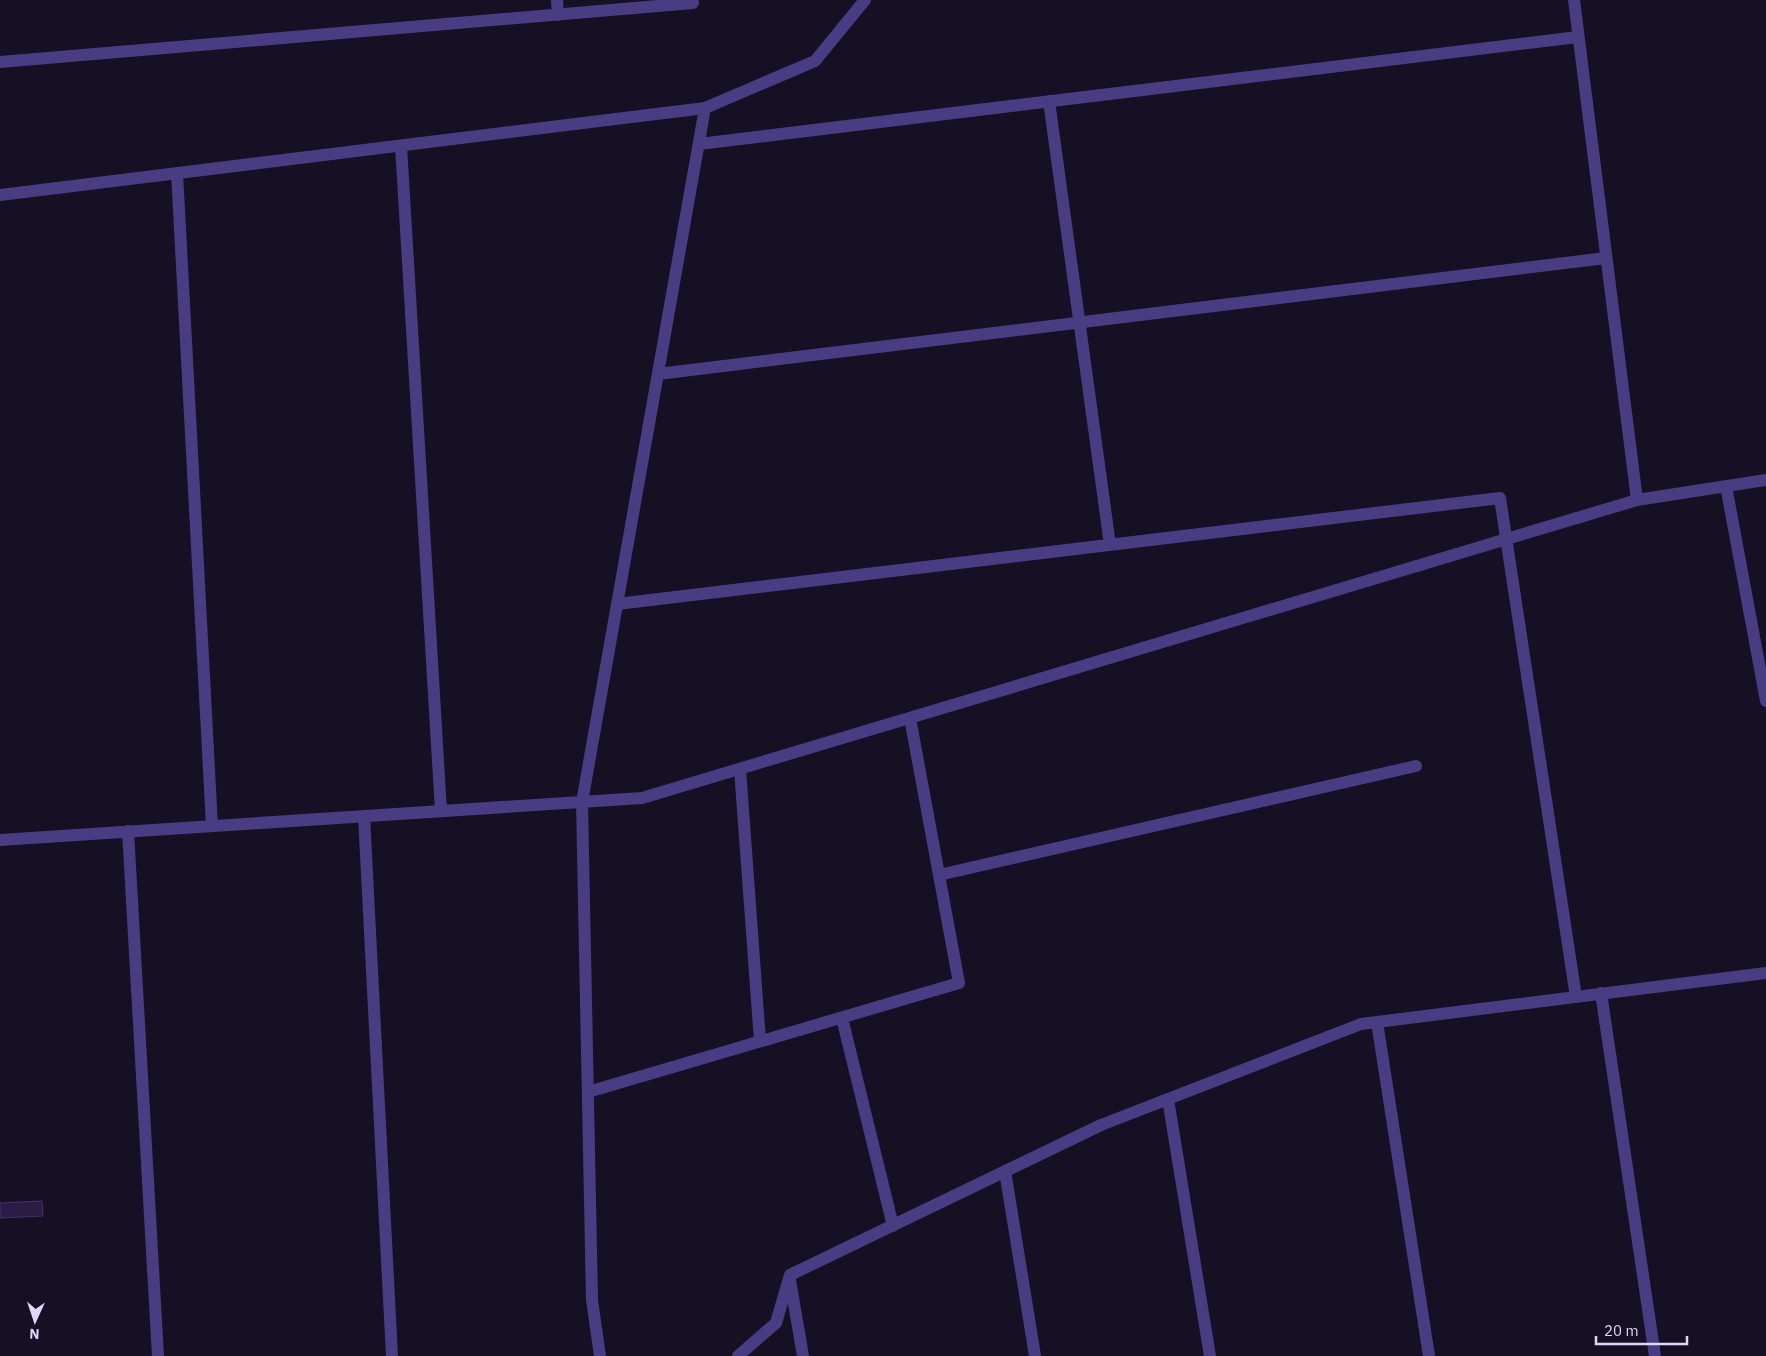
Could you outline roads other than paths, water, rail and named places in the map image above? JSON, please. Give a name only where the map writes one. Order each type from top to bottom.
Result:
[{"type":"street","points":[[557,0],[558,15]]},
{"type":"street","points":[[0,195],[705,108],[815,61],[865,0]]},
{"type":"street","points":[[1574,0],[1637,500]]},
{"type":"street","points":[[0,62],[693,4]]},
{"type":"street","points":[[699,144],[1578,37]]},
{"type":"street","points":[[1049,101],[1110,545]]},
{"type":"street","points":[[600,1356],[592,1300],[582,802],[705,108]]},
{"type":"street","points":[[402,146],[441,811]]},
{"type":"street","points":[[177,173],[212,826]]},
{"type":"street","points":[[658,374],[1606,258]]},
{"type":"street","points":[[0,840],[642,798],[1637,500],[1766,480]]},
{"type":"street","points":[[1726,486],[1766,701]]},
{"type":"street","points":[[617,604],[1500,498],[1576,997]]},
{"type":"street","points":[[588,1092],[959,983],[910,718]]},
{"type":"street","points":[[939,875],[1416,766]]},
{"type":"street","points":[[740,769],[760,1042]]},
{"type":"street","points":[[364,816],[392,1356]]},
{"type":"street","points":[[128,831],[158,1356]]},
{"type":"street","points":[[738,1356],[776,1323],[790,1275],[1101,1125],[1361,1024],[1766,972]]},
{"type":"street","points":[[1601,993],[1655,1356]]},
{"type":"street","points":[[842,1018],[893,1226]]},
{"type":"street","points":[[1377,1022],[1429,1356]]},
{"type":"street","points":[[1168,1099],[1210,1356]]},
{"type":"street","points":[[1005,1171],[1035,1356]]},
{"type":"street","points":[[790,1275],[803,1356]]}]
